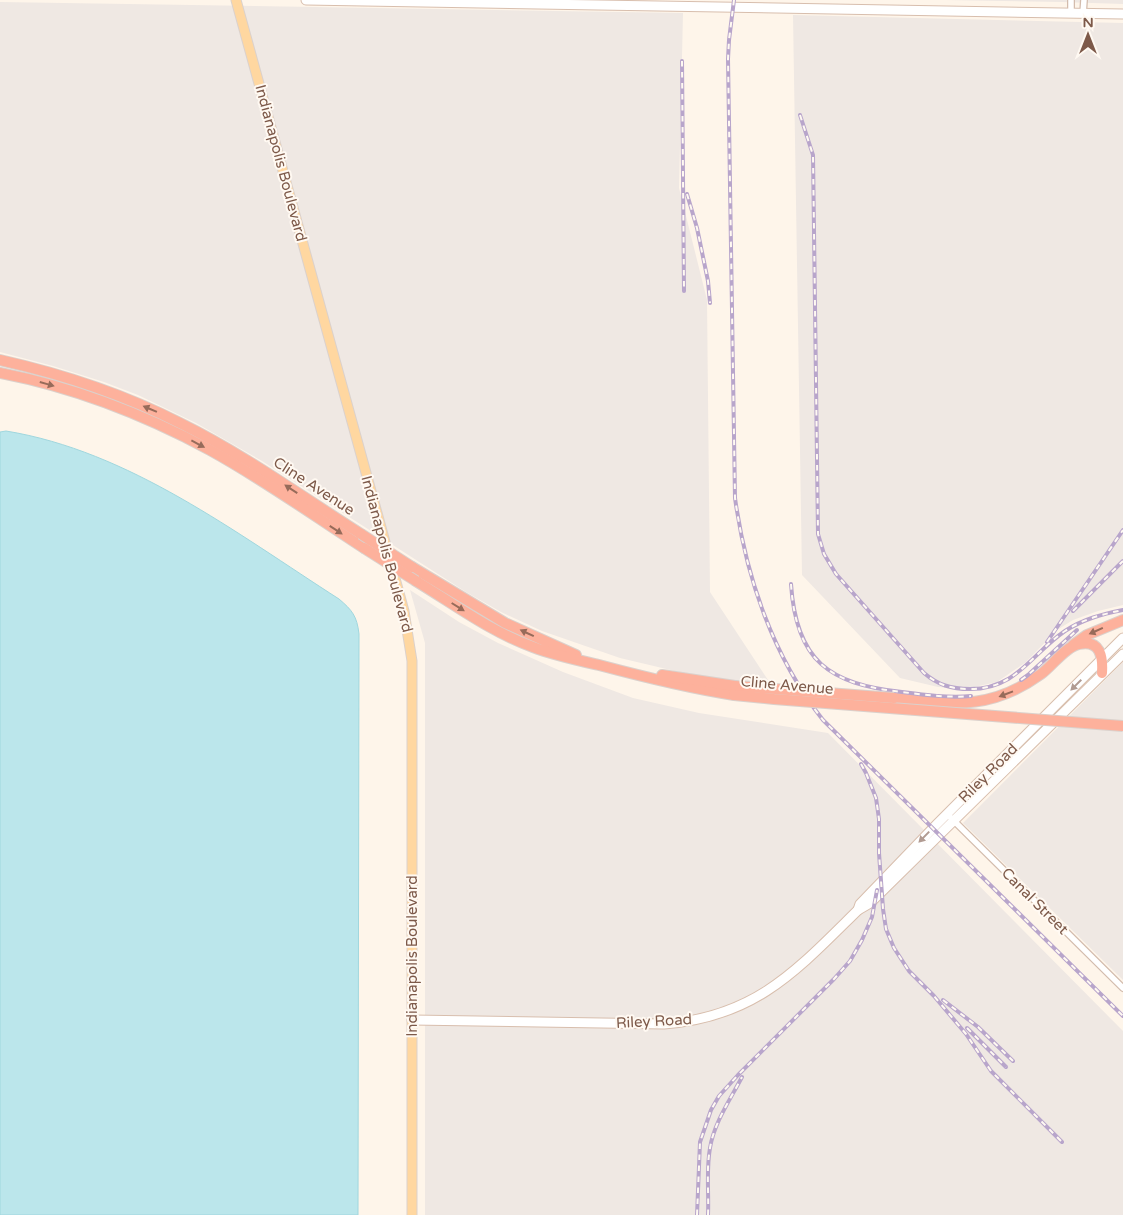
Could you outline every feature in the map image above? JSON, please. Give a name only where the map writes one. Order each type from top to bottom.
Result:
[{"type":"highway","name":"Cline Avenue","points":[[0,360],[82,383],[124,398],[173,420],[249,462],[412,568],[505,622],[600,665]]},
{"type":"highway","name":"Cline Avenue","points":[[0,372],[87,397],[160,426],[226,460],[489,626],[532,647],[560,656],[678,685],[974,715],[1123,726]]},
{"type":"highway","points":[[571,653],[640,671],[702,682],[734,690],[954,703],[977,702],[1010,693],[1031,682],[1087,634],[1123,620]]},
{"type":"highway","points":[[1071,647],[1079,644],[1092,645],[1100,652],[1103,658],[1102,673]]},
{"type":"main road","name":"Indianapolis Boulevard","points":[[236,0],[404,611],[409,637],[412,661],[412,1215]]},
{"type":"main road","points":[[306,0],[1123,14]]},
{"type":"main road","name":"Riley Road","points":[[858,910],[860,904],[947,814],[1123,638]]},
{"type":"main road","name":"Riley Road","points":[[412,1020],[676,1023],[700,1019],[736,1007],[759,996],[776,986],[802,966],[858,910],[868,906],[1123,654]]},
{"type":"street","points":[[1071,0],[1071,14]]},
{"type":"street","points":[[1084,0],[1084,14]]},
{"type":"street","name":"Canal Street","points":[[947,814],[1123,988]]},
{"type":"shaded area","points":[[945,0],[1123,0],[1123,4],[1062,2]]},
{"type":"shaded area","points":[[0,2],[683,13],[679,188],[707,300],[710,592],[768,680],[735,682],[696,676],[620,658],[542,631],[501,612],[466,592],[262,461],[196,423],[138,395],[104,382],[0,352]]},
{"type":"shaded area","points":[[793,15],[1123,23],[1123,605],[1073,620],[1057,630],[1026,662],[997,682],[965,689],[938,687],[900,678],[802,575]]},
{"type":"shaded area","points":[[410,590],[459,622],[498,643],[563,672],[633,698],[699,713],[828,733],[1123,1031],[1123,1215],[425,1215],[425,643]]},
{"type":"shaded area","points":[[1123,662],[1123,980],[963,823]]},
{"type":"water","points":[[6,431],[51,441],[95,456],[180,498],[221,522],[339,599],[351,610],[357,622],[359,634],[358,1215],[0,1215],[0,432]]},
{"type":"railway","points":[[734,0],[728,59],[735,498],[746,557],[764,615],[790,670],[805,696],[823,720],[1123,1016]]},
{"type":"railway","points":[[682,61],[684,291]]},
{"type":"railway","points":[[800,115],[813,155],[818,534],[824,554],[836,574],[924,673],[934,681],[945,686],[957,688],[970,689],[1000,683],[1012,677],[1065,631],[1079,623],[1123,610]]},
{"type":"railway","points":[[687,194],[697,228],[708,281],[710,303]]},
{"type":"railway","points":[[1047,642],[1123,530]]},
{"type":"railway","points":[[1073,611],[1123,561]]},
{"type":"railway","points":[[791,584],[794,610],[800,632],[809,650],[821,664],[836,675],[855,683],[876,688],[937,696],[971,696]]},
{"type":"railway","points":[[1021,680],[1077,630]]},
{"type":"railway","points":[[861,764],[876,798],[879,819],[879,853],[883,909],[886,929],[894,948],[909,971],[934,996],[966,1034],[991,1071],[1062,1142]]},
{"type":"railway","points":[[697,1215],[700,1142],[711,1110],[719,1096],[738,1075],[850,961],[872,917],[877,890]]},
{"type":"railway","points":[[943,1000],[978,1027],[1013,1061]]},
{"type":"railway","points":[[967,1028],[1006,1067]]},
{"type":"railway","points":[[708,1215],[708,1165],[712,1139],[723,1112],[742,1077]]}]
